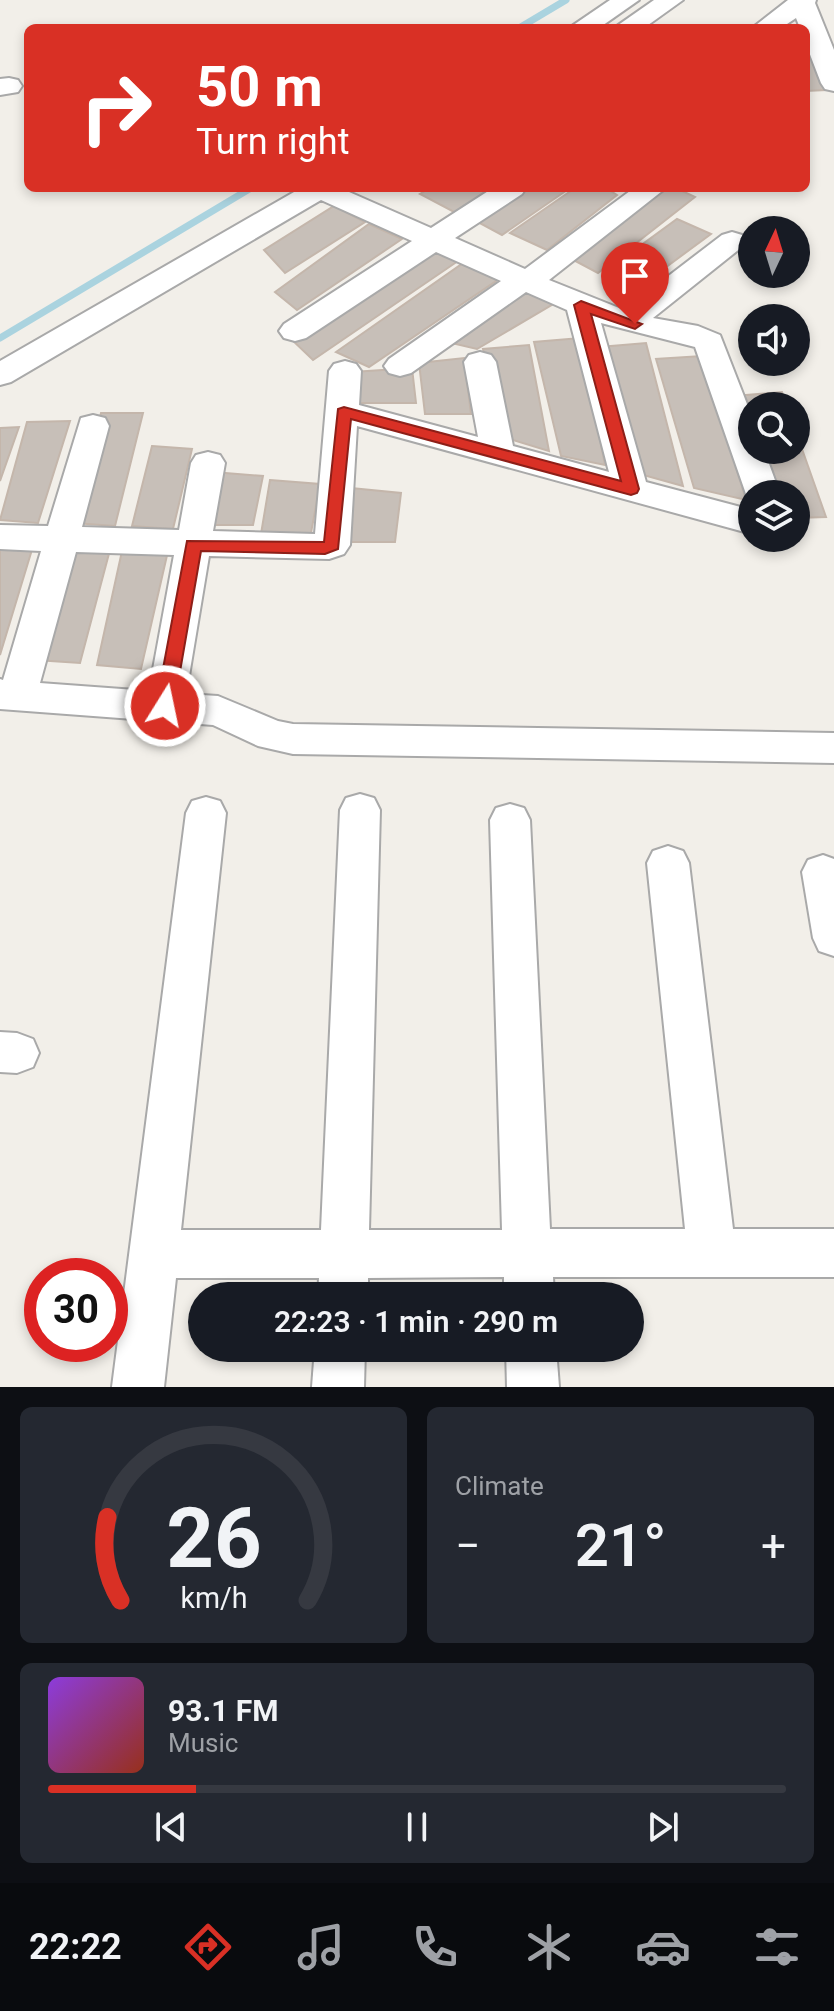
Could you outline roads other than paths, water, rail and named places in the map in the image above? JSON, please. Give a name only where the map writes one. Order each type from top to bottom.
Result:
[{"type":"street","points":[[588,24],[627,0]]},
{"type":"street","points":[[633,24],[671,0]]},
{"type":"street","points":[[771,24],[803,1],[834,83]]},
{"type":"street","points":[[327,192],[581,305],[628,322],[698,336],[709,342],[758,480]]},
{"type":"street","points":[[267,244],[327,192]]},
{"type":"street","points":[[0,375],[327,192]]},
{"type":"street","points":[[295,331],[506,192]]},
{"type":"street","points":[[400,366],[526,280],[639,192]]},
{"type":"street","points":[[628,322],[732,241]]},
{"type":"street","points":[[581,305],[631,489]]},
{"type":"street","points":[[480,362],[497,452]]},
{"type":"street","points":[[0,537],[193,545],[325,548],[332,545],[345,371]]},
{"type":"street","points":[[344,412],[738,518]]},
{"type":"street","points":[[93,426],[61,539],[9,694],[218,711],[272,735],[293,739],[834,748]]},
{"type":"street","points":[[165,706],[208,463]]},
{"type":"street","points":[[344,1275],[360,810]]},
{"type":"street","points":[[138,1387],[206,813]]},
{"type":"street","points":[[510,820],[528,1275]]},
{"type":"street","points":[[668,863],[712,1254]]},
{"type":"street","points":[[823,872],[834,938]]},
{"type":"street","points":[[156,1254],[344,1275],[528,1275],[712,1254],[834,1253]]},
{"type":"street","points":[[338,1387],[339,1362]]},
{"type":"street","points":[[532,1362],[533,1387]]},
{"type":"waterway","points":[[526,24],[566,0]]},
{"type":"waterway","points":[[0,338],[244,192]]}]
